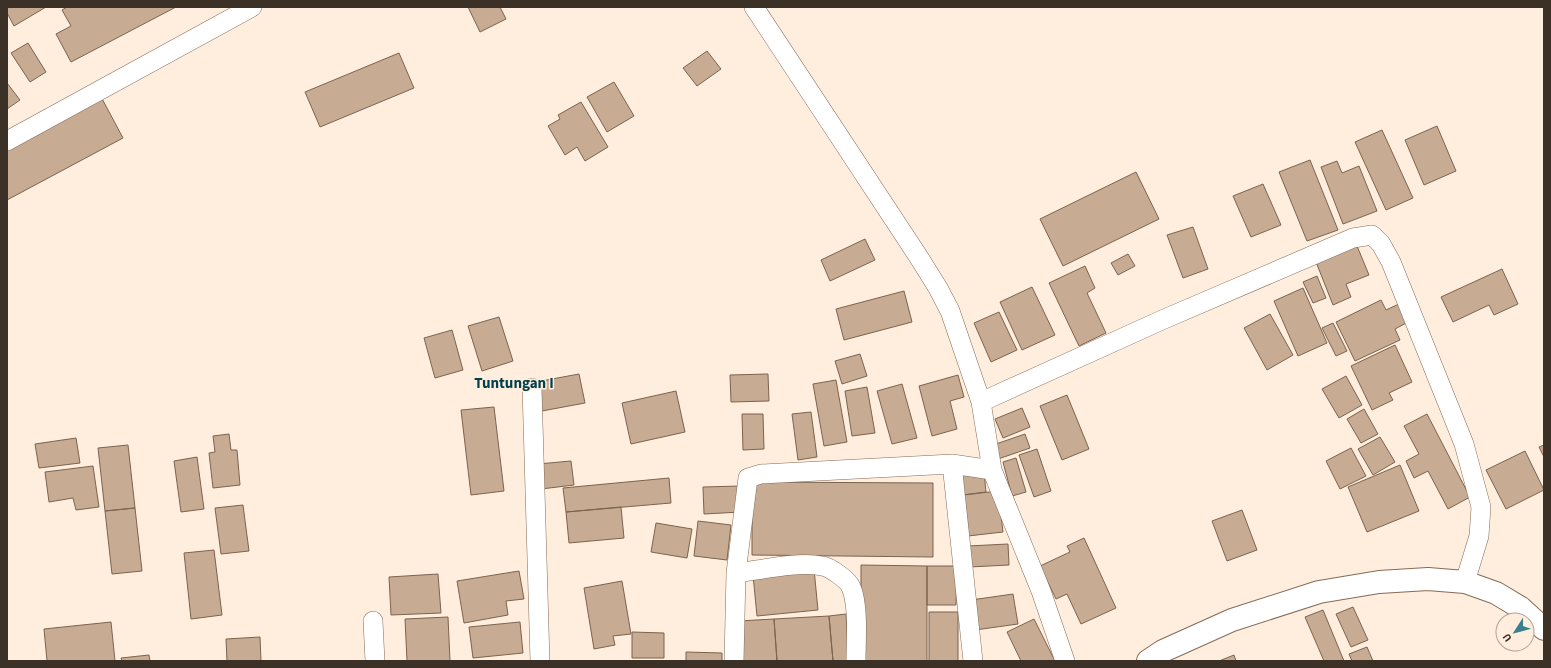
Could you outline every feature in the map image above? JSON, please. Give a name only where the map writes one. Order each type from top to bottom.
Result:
[{"type":"street","points":[[7,141],[252,7]]},
{"type":"street","points":[[754,7],[864,173],[938,288],[950,311],[981,402],[992,470],[1041,591],[1065,661]]},
{"type":"street","points":[[981,402],[1162,320],[1345,241],[1372,235],[1381,244],[1391,262],[1464,444],[1481,507],[1479,536],[1465,582]]},
{"type":"street","points":[[532,388],[540,661]]},
{"type":"street","points":[[734,661],[736,573],[748,478],[761,474],[952,464],[992,470]]},
{"type":"street","points":[[952,464],[973,661]]},
{"type":"street","points":[[736,573],[798,565],[823,566],[842,577],[851,586],[854,598],[856,661]]},
{"type":"street","points":[[1148,661],[1163,651],[1232,620],[1319,592],[1379,582],[1428,579],[1465,582],[1496,593],[1521,608],[1544,629]]},
{"type":"street","points":[[373,621],[375,661]]},
{"type":"building","points":[[7,7],[46,7],[14,26],[7,13]]},
{"type":"building","points":[[67,7],[176,7],[71,62],[56,34],[71,26],[62,10]]},
{"type":"building","points":[[468,7],[500,7],[506,19],[480,32]]},
{"type":"building","points":[[28,43],[46,72],[30,82],[11,53]]},
{"type":"building","points":[[707,51],[721,69],[697,86],[683,68]]},
{"type":"building","points":[[399,53],[414,88],[320,127],[305,92]]},
{"type":"building","points":[[614,82],[634,116],[607,132],[587,97]]},
{"type":"building","points":[[7,83],[20,100],[7,109]]},
{"type":"building","points":[[100,95],[123,138],[7,200],[7,145]]},
{"type":"building","points":[[581,102],[608,147],[585,161],[577,147],[565,155],[548,126],[560,119],[558,115]]},
{"type":"building","points":[[1437,126],[1456,171],[1424,185],[1405,140]]},
{"type":"building","points":[[1382,130],[1413,198],[1386,210],[1355,142]]},
{"type":"building","points":[[1310,160],[1338,230],[1307,241],[1279,172]]},
{"type":"building","points":[[1337,161],[1342,173],[1359,166],[1377,211],[1343,224],[1321,167]]},
{"type":"building","points":[[1136,172],[1159,219],[1063,266],[1040,219]]},
{"type":"building","points":[[1263,184],[1281,225],[1251,237],[1233,196]]},
{"type":"building","points":[[1193,227],[1208,269],[1183,278],[1167,235]]},
{"type":"building","points":[[865,239],[875,260],[830,281],[821,260]]},
{"type":"building","points":[[1357,246],[1369,275],[1346,284],[1351,297],[1333,305],[1316,262]]},
{"type":"building","points":[[1128,254],[1135,266],[1118,275],[1111,263]]},
{"type":"building","points":[[1085,266],[1095,288],[1087,293],[1106,333],[1079,346],[1049,283]]},
{"type":"building","points":[[1502,269],[1518,304],[1494,315],[1489,305],[1453,322],[1441,297]]},
{"type":"building","points":[[1317,276],[1326,298],[1313,303],[1303,282]]},
{"type":"building","points":[[1032,287],[1055,335],[1022,350],[1000,302]]},
{"type":"building","points":[[1303,288],[1327,343],[1298,356],[1274,301]]},
{"type":"building","points":[[904,291],[912,322],[844,340],[836,309]]},
{"type":"building","points":[[1381,300],[1386,310],[1399,304],[1408,322],[1395,329],[1400,340],[1355,361],[1336,322]]},
{"type":"building","points":[[999,312],[1017,350],[991,362],[974,323]]},
{"type":"building","points":[[1270,314],[1293,355],[1267,370],[1244,328]]},
{"type":"building","points":[[499,317],[513,361],[482,371],[468,326]]},
{"type":"building","points":[[1333,323],[1347,351],[1336,356],[1322,328]]},
{"type":"building","points":[[452,330],[463,370],[435,378],[424,338]]},
{"type":"building","points":[[1395,345],[1412,382],[1389,393],[1393,400],[1372,410],[1351,366]]},
{"type":"building","points":[[860,354],[867,376],[842,384],[835,361]]},
{"type":"building","points":[[579,374],[585,403],[542,411],[536,382]]},
{"type":"building","points":[[768,374],[769,401],[731,402],[730,375]]},
{"type":"building","points":[[958,375],[964,397],[950,401],[957,429],[932,436],[919,386]]},
{"type":"building","points":[[1346,376],[1362,405],[1339,418],[1322,389]]},
{"type":"building","points":[[836,380],[847,442],[824,446],[813,384]]},
{"type":"building","points":[[902,384],[917,438],[892,444],[877,391]]},
{"type":"building","points":[[867,387],[875,433],[852,436],[845,391]]},
{"type":"building","points":[[676,391],[685,432],[631,444],[622,403]]},
{"type":"building","points":[[1067,395],[1089,449],[1062,460],[1040,406]]},
{"type":"building","points":[[494,407],[504,491],[471,495],[461,410]]},
{"type":"building","points":[[1022,408],[1030,427],[1003,438],[995,419]]},
{"type":"building","points":[[1364,409],[1378,434],[1361,443],[1347,419]]},
{"type":"building","points":[[811,412],[817,457],[798,460],[792,414]]},
{"type":"building","points":[[742,414],[763,414],[764,449],[743,450]]},
{"type":"building","points":[[1427,414],[1470,497],[1448,509],[1428,471],[1414,478],[1406,461],[1419,454],[1404,426]]},
{"type":"building","points":[[229,434],[231,450],[237,450],[240,485],[213,488],[209,453],[215,452],[213,436]]},
{"type":"building","points":[[1025,434],[1030,448],[998,459],[993,445]]},
{"type":"building","points":[[1380,437],[1395,462],[1373,475],[1358,449]]},
{"type":"building","points":[[76,438],[80,463],[39,468],[35,444]]},
{"type":"building","points":[[128,445],[135,508],[105,511],[98,448]]},
{"type":"building","points":[[1544,445],[1544,457],[1539,447]]},
{"type":"building","points":[[1351,448],[1366,476],[1340,489],[1326,461]]},
{"type":"building","points":[[1037,449],[1051,491],[1034,497],[1019,455]]},
{"type":"building","points":[[1525,451],[1544,490],[1506,509],[1486,470]]},
{"type":"building","points":[[197,457],[204,509],[181,512],[174,461]]},
{"type":"building","points":[[1016,458],[1026,492],[1012,496],[1003,462]]},
{"type":"building","points":[[571,461],[574,485],[541,489],[538,464]]},
{"type":"building","points":[[1400,465],[1419,511],[1367,532],[1348,487]]},
{"type":"building","points":[[93,466],[99,507],[76,510],[73,498],[49,502],[45,472]]},
{"type":"building","points":[[984,472],[986,492],[963,495],[961,474]]},
{"type":"building","points":[[669,478],[671,503],[566,512],[563,488]]},
{"type":"building","points":[[752,482],[933,483],[933,557],[752,555]]},
{"type":"building","points":[[740,486],[741,512],[704,514],[703,487]]},
{"type":"building","points":[[998,491],[1003,532],[968,536],[963,495]]},
{"type":"building","points":[[243,505],[249,551],[221,554],[215,508]]},
{"type":"building","points":[[621,507],[624,538],[569,543],[566,512]]},
{"type":"building","points":[[135,508],[142,571],[112,574],[105,511]]},
{"type":"building","points":[[1242,510],[1257,550],[1227,561],[1212,521]]},
{"type":"building","points":[[698,521],[731,525],[727,560],[694,556]]},
{"type":"building","points":[[656,523],[692,529],[687,558],[651,552]]},
{"type":"building","points":[[1084,538],[1116,608],[1081,624],[1067,594],[1056,599],[1040,566],[1070,552],[1067,546]]},
{"type":"building","points":[[1008,544],[1009,565],[969,567],[968,546]]},
{"type":"building","points":[[214,550],[222,615],[191,619],[184,553]]},
{"type":"building","points":[[861,565],[927,566],[927,661],[861,661]]},
{"type":"building","points":[[927,566],[957,566],[956,605],[927,605]]},
{"type":"building","points":[[814,569],[818,610],[757,616],[753,575]]},
{"type":"building","points":[[519,571],[524,599],[506,601],[508,615],[464,623],[457,581]]},
{"type":"building","points":[[438,574],[441,613],[391,615],[389,577]]},
{"type":"building","points":[[622,581],[631,634],[613,636],[615,645],[594,649],[584,588]]},
{"type":"building","points":[[1013,594],[1018,624],[975,630],[971,600]]},
{"type":"building","points":[[1353,607],[1368,640],[1351,647],[1336,614]]},
{"type":"building","points":[[1323,610],[1344,661],[1324,661],[1305,617]]},
{"type":"building","points":[[929,612],[958,612],[958,661],[929,661]]},
{"type":"building","points":[[846,614],[849,661],[833,661],[829,616]]},
{"type":"building","points":[[829,616],[833,661],[777,661],[774,619]]},
{"type":"building","points":[[448,617],[450,661],[407,661],[405,619]]},
{"type":"building","points":[[774,619],[777,661],[742,661],[739,621]]},
{"type":"building","points":[[1034,619],[1055,661],[1021,661],[1007,632]]},
{"type":"building","points":[[111,622],[115,661],[47,661],[44,629]]},
{"type":"building","points":[[520,622],[523,653],[473,658],[469,627]]},
{"type":"building","points":[[632,632],[664,633],[664,658],[632,658]]},
{"type":"building","points":[[260,637],[261,661],[227,661],[226,639]]},
{"type":"building","points":[[1367,647],[1373,661],[1352,661],[1349,654]]},
{"type":"building","points":[[686,652],[722,653],[722,661],[686,661]]},
{"type":"building","points":[[149,655],[150,661],[122,661],[121,658]]},
{"type":"building","points":[[1234,655],[1236,661],[1219,661]]},
{"type":"district","name":"Tuntungan I","points":[[514,383]]}]
